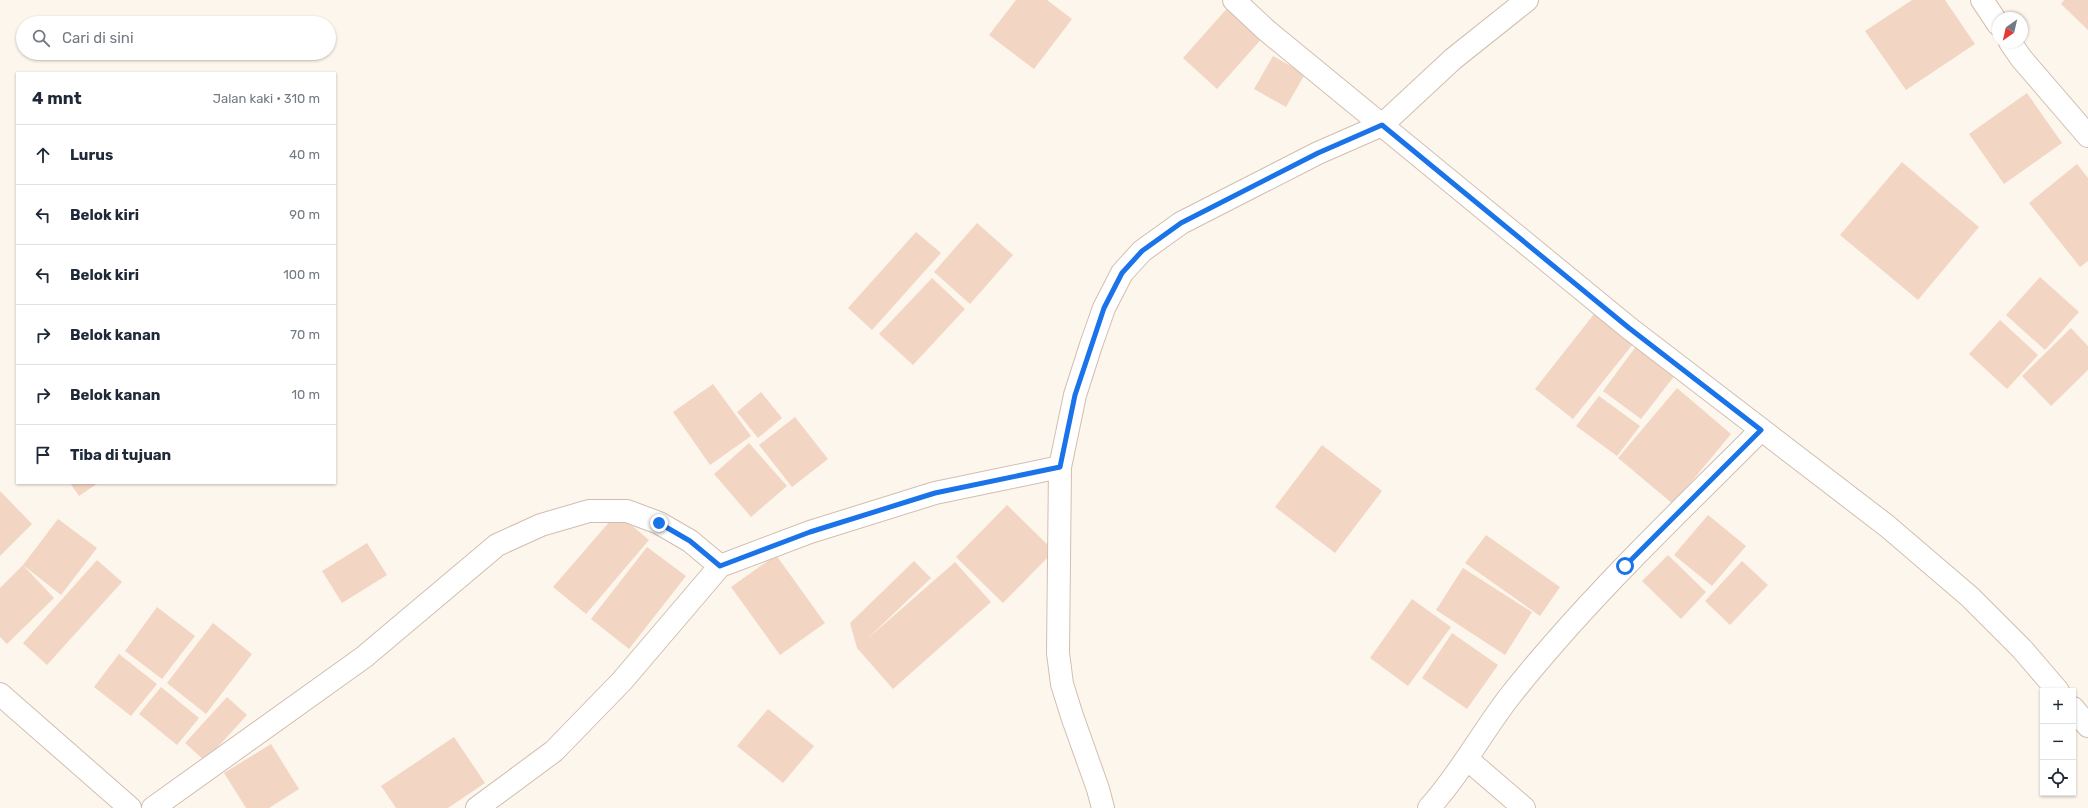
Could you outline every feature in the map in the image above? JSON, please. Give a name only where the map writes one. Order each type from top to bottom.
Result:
[{"type":"street","points":[[1234,0],[1266,30],[1629,328],[1887,526],[1970,597],[2022,649],[2055,688]]},
{"type":"street","points":[[1103,808],[1098,789],[1062,684],[1058,653],[1060,467],[1075,395],[1102,315],[1122,273],[1142,251],[1181,223],[1318,153],[1382,125],[1453,59],[1527,0]]},
{"type":"street","points":[[1982,0],[1992,15]]},
{"type":"street","points":[[2014,48],[2088,136]]},
{"type":"street","points":[[1429,808],[1467,759],[1510,696],[1565,632],[1625,566],[1761,430]]},
{"type":"street","points":[[477,808],[554,751],[622,681],[720,566],[810,532],[935,493],[1060,467]]},
{"type":"street","points":[[153,808],[364,657],[497,545],[541,525],[589,511],[627,511],[659,523],[690,541],[720,566]]},
{"type":"street","points":[[0,694],[130,808]]},
{"type":"street","points":[[2076,712],[2088,726]]},
{"type":"street","points":[[1467,759],[1524,808]]},
{"type":"building","points":[[1016,0],[1047,0],[1072,19],[1034,69],[989,35]]},
{"type":"building","points":[[1912,0],[1945,0],[1975,44],[1906,90],[1865,31]]},
{"type":"building","points":[[2064,0],[2088,0],[2088,30],[2061,4]]},
{"type":"building","points":[[1231,4],[1265,35],[1217,89],[1183,58]]},
{"type":"building","points":[[1273,56],[1305,74],[1286,107],[1254,89]]},
{"type":"building","points":[[2027,93],[2062,143],[2004,184],[1969,134]]},
{"type":"building","points":[[1902,162],[1979,227],[1918,300],[1840,235]]},
{"type":"building","points":[[2077,164],[2088,178],[2088,261],[2080,267],[2029,203]]},
{"type":"building","points":[[977,223],[1013,255],[970,304],[934,272]]},
{"type":"building","points":[[916,232],[941,253],[872,330],[848,308]]},
{"type":"building","points":[[2040,277],[2079,312],[2045,350],[2006,315]]},
{"type":"building","points":[[932,278],[965,309],[913,365],[879,334]]},
{"type":"building","points":[[1594,314],[1633,344],[1573,419],[1535,389]]},
{"type":"building","points":[[2000,320],[2038,355],[2007,389],[1969,354]]},
{"type":"building","points":[[2071,328],[2088,346],[2088,370],[2051,406],[2022,376]]},
{"type":"building","points":[[1640,341],[1679,370],[1641,419],[1603,391]]},
{"type":"building","points":[[713,384],[751,436],[710,465],[673,412]]},
{"type":"building","points":[[1677,388],[1731,434],[1673,504],[1618,458]]},
{"type":"building","points":[[761,392],[782,418],[758,438],[737,412]]},
{"type":"building","points":[[1599,396],[1640,426],[1617,456],[1576,426]]},
{"type":"building","points":[[795,417],[828,459],[792,487],[759,445]]},
{"type":"building","points":[[749,443],[787,486],[751,517],[714,474]]},
{"type":"building","points":[[1322,445],[1382,491],[1335,553],[1275,507]]},
{"type":"building","points":[[71,484],[97,484],[79,496]]},
{"type":"building","points":[[0,491],[32,524],[0,556]]},
{"type":"building","points":[[1007,505],[1054,551],[1003,603],[956,557]]},
{"type":"building","points":[[617,513],[649,540],[586,614],[553,587]]},
{"type":"building","points":[[1708,515],[1746,546],[1712,586],[1674,555]]},
{"type":"building","points":[[58,519],[97,548],[61,595],[23,565]]},
{"type":"building","points":[[1486,535],[1560,587],[1540,616],[1465,563]]},
{"type":"building","points":[[367,543],[387,575],[342,603],[322,571]]},
{"type":"building","points":[[647,547],[686,576],[629,649],[591,619]]},
{"type":"building","points":[[776,555],[825,623],[780,655],[731,587]]},
{"type":"building","points":[[1668,555],[1706,592],[1681,619],[1642,581]]},
{"type":"building","points":[[97,560],[122,582],[47,665],[23,643]]},
{"type":"building","points":[[914,561],[931,578],[866,640],[955,562],[991,602],[893,689],[857,648],[850,623]]},
{"type":"building","points":[[1742,561],[1768,585],[1730,625],[1705,601]]},
{"type":"building","points":[[23,565],[54,598],[7,644],[0,637],[0,588]]},
{"type":"building","points":[[1463,568],[1532,612],[1505,655],[1436,610]]},
{"type":"building","points":[[1412,599],[1451,627],[1408,686],[1370,658]]},
{"type":"building","points":[[157,607],[195,636],[162,679],[125,651]]},
{"type":"building","points":[[213,623],[252,654],[206,714],[167,683]]},
{"type":"building","points":[[1452,633],[1498,665],[1467,709],[1422,678]]},
{"type":"building","points":[[119,654],[157,684],[131,716],[94,687]]},
{"type":"building","points":[[161,687],[199,718],[177,745],[139,714]]},
{"type":"building","points":[[227,697],[247,715],[205,761],[185,743]]},
{"type":"building","points":[[768,709],[814,746],[783,783],[737,746]]},
{"type":"building","points":[[454,737],[485,783],[448,808],[396,808],[381,786]]},
{"type":"building","points":[[271,744],[299,789],[269,808],[246,808],[224,773]]},
{"type":"route","points":[[659,523],[690,541],[720,566],[810,532],[935,493],[1060,467],[1075,395],[1104,308],[1122,273],[1142,251],[1181,223],[1318,153],[1382,125],[1629,328],[1761,430],[1625,566]]}]
